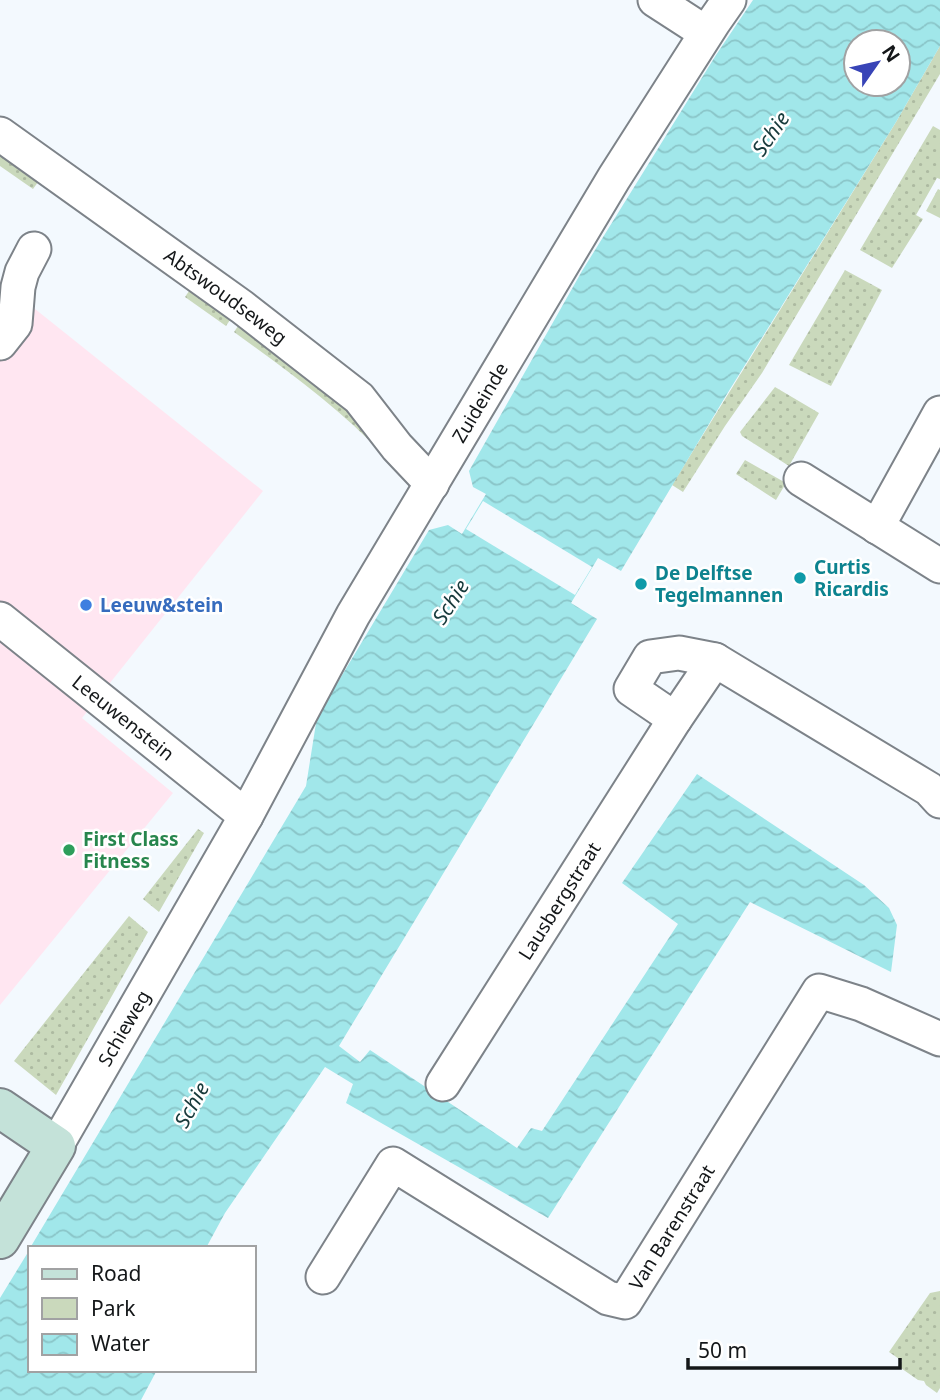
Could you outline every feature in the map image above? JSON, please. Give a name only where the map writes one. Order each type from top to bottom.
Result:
[{"type":"street","points":[[655,0],[706,33]]},
{"type":"street","name":"Zuideinde","points":[[246,816],[354,615],[614,178],[729,0]]},
{"type":"street","name":"Abtswoudseweg","points":[[0,134],[242,307],[359,398],[397,447],[432,484]]},
{"type":"street","points":[[0,343],[15,324],[18,287],[22,272],[34,249]]},
{"type":"street","points":[[877,527],[940,413]]},
{"type":"street","points":[[801,479],[940,566]]},
{"type":"street","name":"Leeuwenstein","points":[[0,619],[246,816]]},
{"type":"street","points":[[675,719],[631,689],[650,657],[679,653],[715,660],[929,789],[940,801]]},
{"type":"street","name":"Lausbergstraat","points":[[443,1084],[715,660]]},
{"type":"street","name":"Schieweg","points":[[0,1239],[246,816]]},
{"type":"street","name":"Van Barenstraat","points":[[323,1277],[393,1164],[608,1298],[625,1302],[818,990],[861,1004],[940,1039]]},
{"type":"street","points":[[0,1108],[55,1146]]},
{"type":"shaded area","name":"Leeuw&stein","points":[[0,281],[263,491],[82,718],[173,793],[0,1005]]},
{"type":"green space","points":[[940,46],[940,74],[762,373],[683,492],[672,485]]},
{"type":"green space","points":[[933,126],[940,130],[940,179],[937,178],[916,215],[923,219],[892,268],[860,250]]},
{"type":"green space","points":[[0,149],[41,178],[33,189],[0,166]]},
{"type":"green space","points":[[938,189],[940,190],[940,218],[926,211]]},
{"type":"green space","points":[[845,270],[882,290],[831,386],[789,365]]},
{"type":"green space","points":[[193,285],[234,314],[226,326],[185,297]]},
{"type":"green space","points":[[242,320],[349,403],[384,456],[331,406],[234,332]]},
{"type":"green space","points":[[775,387],[819,413],[789,466],[742,436],[740,432]]},
{"type":"green space","points":[[745,460],[786,483],[776,500],[736,474]]},
{"type":"green space","points":[[198,829],[204,833],[159,912],[143,899]]},
{"type":"green space","points":[[129,916],[148,932],[56,1095],[14,1061]]},
{"type":"green space","points":[[940,1291],[940,1388],[937,1393],[924,1381],[918,1380],[898,1366],[902,1361],[889,1352],[930,1293]]},
{"type":"water","name":"Schie","points":[[753,0],[940,0],[940,46],[912,94],[912,28],[842,28],[842,98],[910,98],[621,571],[598,558],[571,603],[597,619],[339,1046],[360,1062],[370,1050],[517,1148],[531,1128],[542,1131],[678,924],[622,883],[697,774],[864,885],[889,908],[897,925],[891,972],[750,902],[548,1218],[346,1103],[353,1084],[325,1067],[225,1213],[207,1246],[31,1246],[306,786],[317,717],[429,530],[448,525],[462,534],[486,494],[473,487],[469,471],[582,271]]},
{"type":"water","points":[[28,1252],[28,1372],[156,1372],[141,1400],[0,1400],[0,1298]]},
{"type":"pier","points":[[483,501],[592,567],[575,595],[466,529]]},
{"type":"place","name":"Curtis Ricardis","points":[[800,578]]},
{"type":"place","name":"De Delftse Tegelmannen","points":[[641,584]]},
{"type":"place","name":"Leeuw&stein","points":[[86,605]]},
{"type":"place","name":"First Class Fitness","points":[[69,850]]}]
